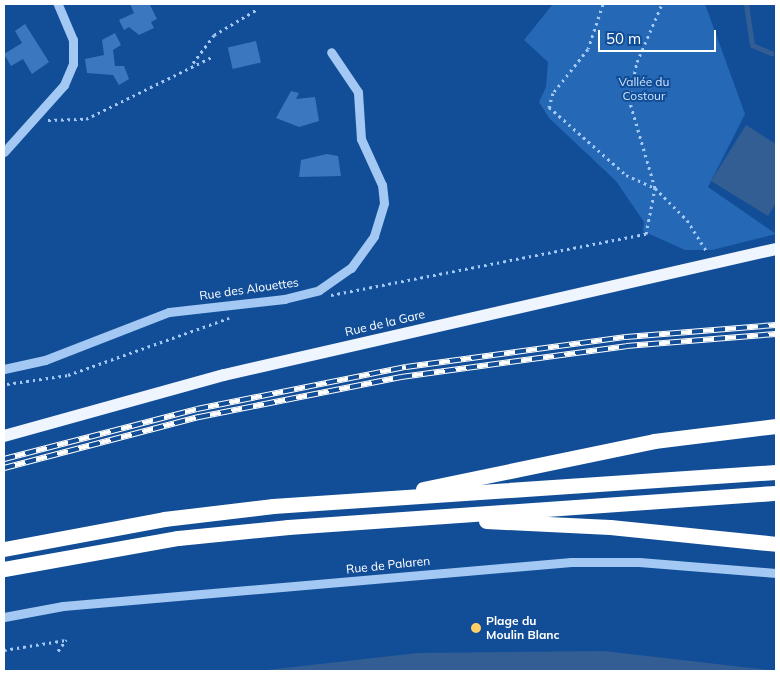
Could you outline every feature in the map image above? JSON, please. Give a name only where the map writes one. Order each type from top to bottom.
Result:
[{"type":"highway","points":[[382,499],[654,441],[776,426]]},
{"type":"highway","points":[[4,549],[164,519],[382,499],[776,472]]},
{"type":"highway","points":[[4,569],[178,538],[410,518],[776,493]]},
{"type":"highway","points":[[410,518],[610,527],[776,544]]},
{"type":"main road","name":"Rue de la Gare","points":[[4,436],[224,375],[776,249]]},
{"type":"street","points":[[4,152],[35,120],[64,84],[73,64],[73,40],[58,4]]},
{"type":"street","points":[[319,290],[362,254],[382,221],[384,203],[382,185],[361,139],[358,92],[331,52]]},
{"type":"street","name":"Rue des Alouettes","points":[[4,369],[45,360],[169,312],[319,290]]},
{"type":"street","name":"Rue de Palaren","points":[[4,617],[72,606],[561,563],[639,562],[776,573]]},
{"type":"path","points":[[603,4],[584,57],[553,93],[549,107],[626,175],[655,188],[687,220],[711,254]]},
{"type":"path","points":[[319,290],[340,296],[646,234],[655,188],[628,99],[637,62],[662,4]]},
{"type":"path","points":[[191,65],[214,35],[256,10]]},
{"type":"path","points":[[35,120],[86,119],[191,65],[212,57]]},
{"type":"path","points":[[7,384],[68,375],[196,334],[238,312],[240,303]]},
{"type":"path","points":[[4,650],[66,640],[58,651]]},
{"type":"green space","name":"Vallée du Costour","points":[[553,4],[705,4],[745,114],[708,187],[776,234],[712,250],[685,250],[643,231],[644,222],[616,181],[549,118],[539,102],[546,87],[548,62],[524,40]]},
{"type":"shaded area","points":[[746,125],[776,144],[776,203],[768,216],[711,181]]},
{"type":"shaded area","name":"Plage du Moulin Blanc","points":[[604,651],[776,671],[258,671],[418,653]]},
{"type":"building","points":[[130,4],[150,5],[157,19],[151,22],[154,28],[139,35],[129,27],[124,30],[119,20],[134,13]]},
{"type":"building","points":[[25,24],[49,62],[32,74],[23,59],[11,66],[4,54],[22,43],[15,31]]},
{"type":"building","points":[[115,33],[121,45],[113,50],[115,66],[124,66],[129,79],[119,85],[113,75],[87,73],[85,59],[104,55],[102,40]]},
{"type":"building","points":[[256,41],[261,62],[233,69],[228,48]]},
{"type":"building","points":[[291,91],[299,93],[296,99],[315,97],[319,121],[299,127],[276,118]]},
{"type":"building","points":[[327,154],[338,156],[341,176],[299,177],[301,160]]},
{"type":"waterway","points":[[746,4],[752,45],[771,53]]},
{"type":"railway","points":[[4,459],[197,409],[406,367],[626,337],[776,325]]},
{"type":"railway","points":[[4,468],[199,417],[401,377],[626,346],[776,334]]},
{"type":"place","name":"Plage du Moulin Blanc","points":[[476,628]]}]
